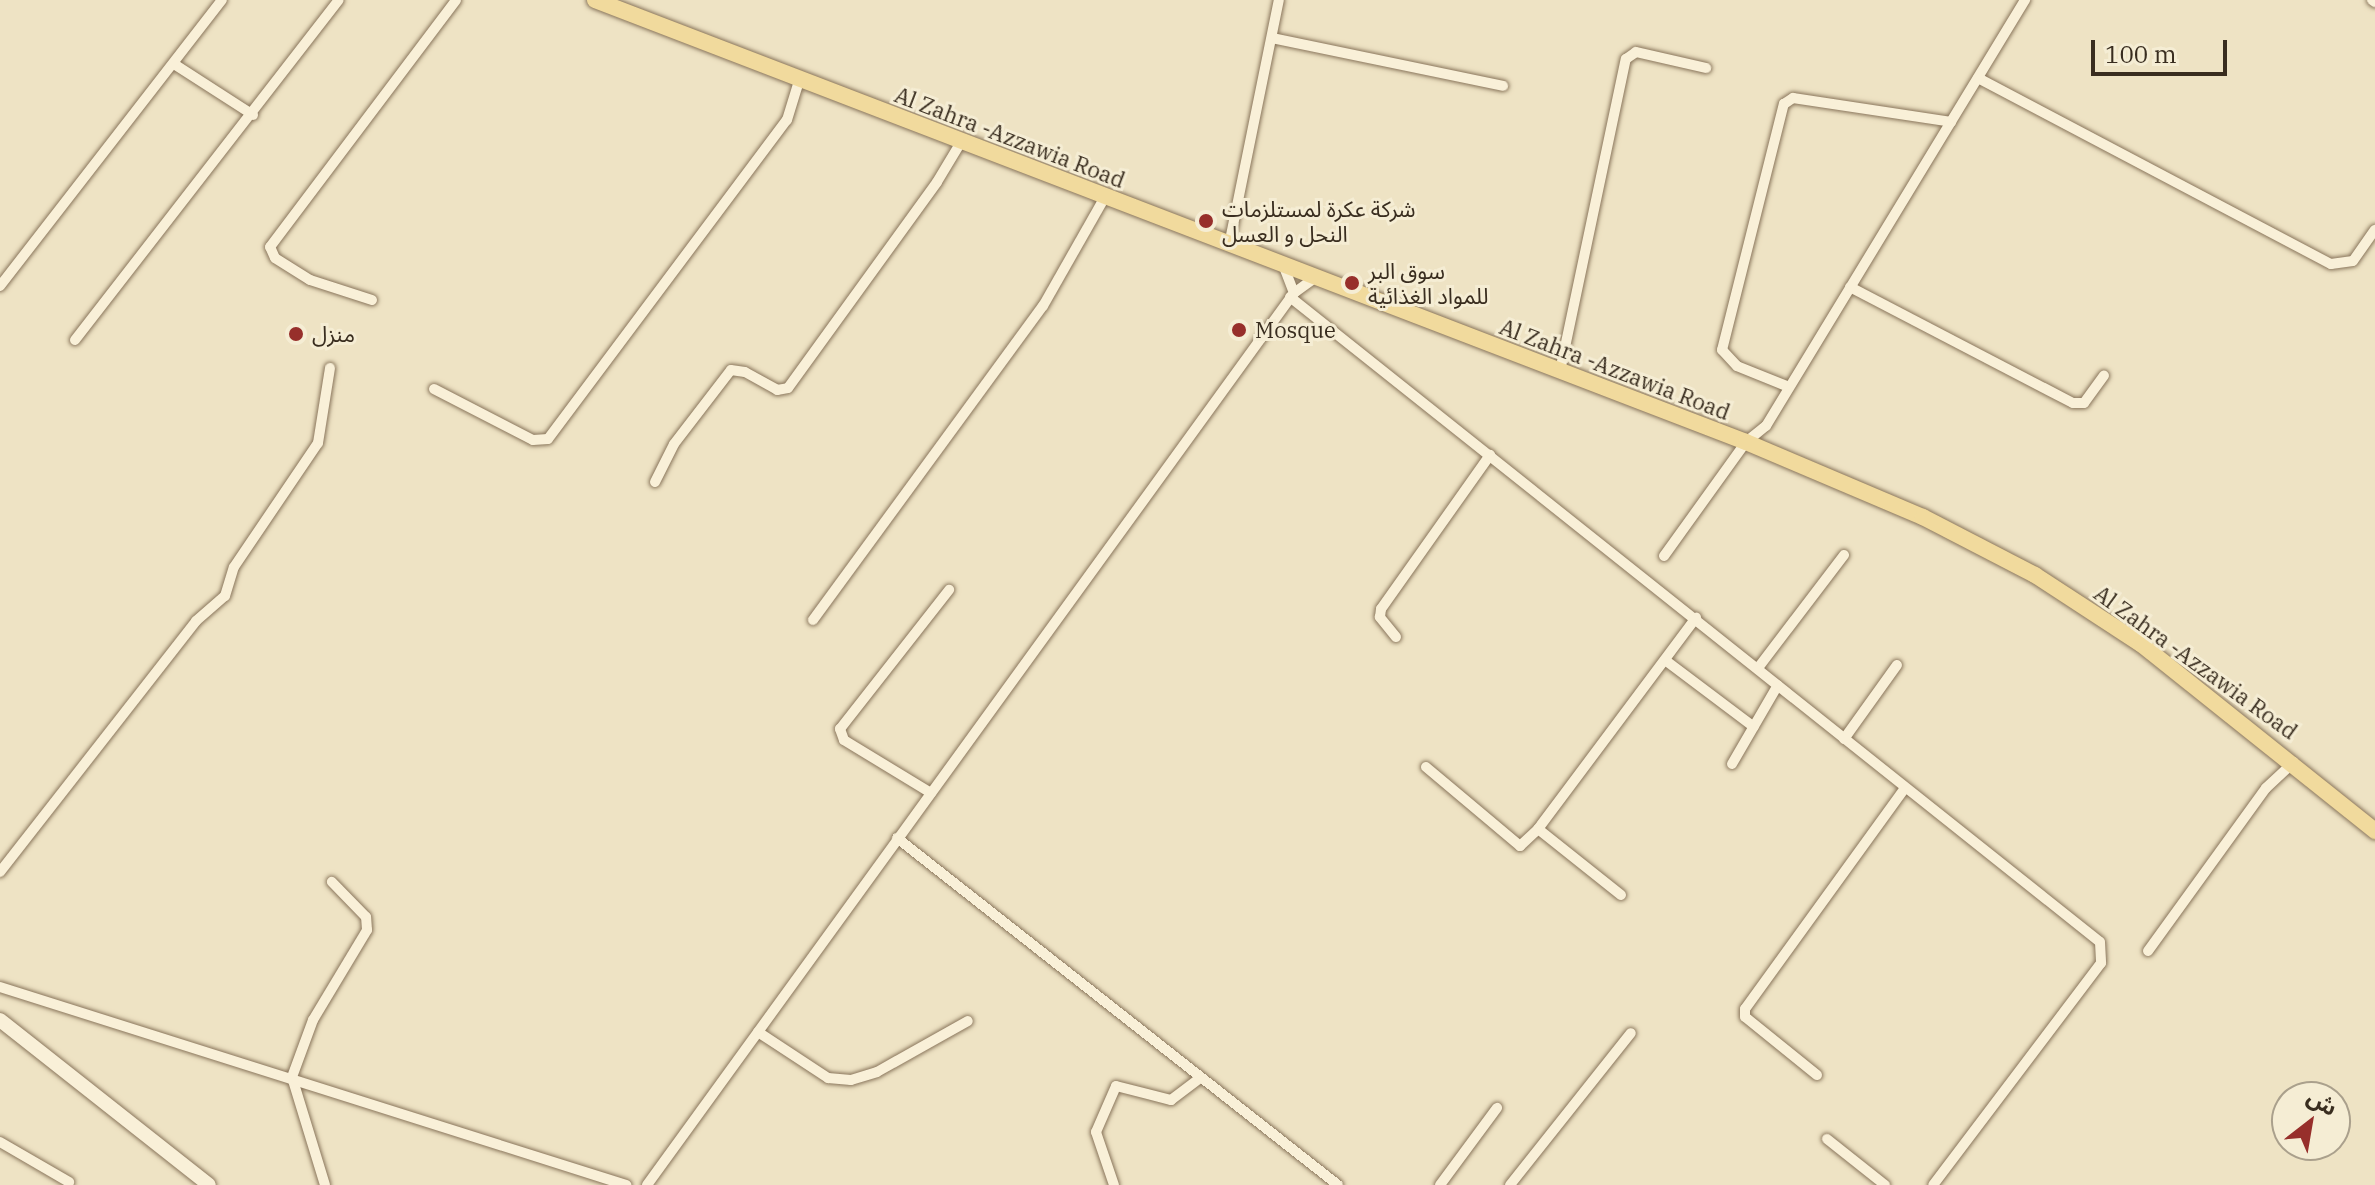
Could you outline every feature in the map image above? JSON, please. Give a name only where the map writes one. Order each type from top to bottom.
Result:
[{"type":"main road","name":"Al Zahra -Azzawia Road","points":[[595,0],[1313,279],[1746,442],[1923,517],[2035,575],[2160,658],[2294,762],[2375,831]]},
{"type":"street","points":[[0,286],[222,0]]},
{"type":"street","points":[[75,340],[253,115],[339,0]]},
{"type":"street","points":[[372,300],[310,280],[275,258],[270,247],[456,0]]},
{"type":"street","points":[[1229,245],[1279,0]]},
{"type":"street","points":[[1664,556],[1746,442],[1766,426],[2025,0]]},
{"type":"street","points":[[1272,38],[1503,86]]},
{"type":"street","points":[[1560,371],[1626,59],[1636,52],[1706,68]]},
{"type":"street","points":[[174,64],[253,115]]},
{"type":"street","points":[[1978,78],[2331,264],[2353,261],[2375,230]]},
{"type":"street","points":[[434,389],[533,440],[548,439],[787,120],[799,81]]},
{"type":"street","points":[[1789,387],[1737,366],[1722,350],[1784,104],[1793,98],[1951,122]]},
{"type":"street","points":[[655,482],[674,444],[731,370],[745,372],[777,390],[788,388],[937,182],[961,142]]},
{"type":"street","points":[[813,620],[1043,306],[1105,197]]},
{"type":"street","points":[[1284,267],[1292,295],[2100,942],[2104,955],[1933,1185]]},
{"type":"street","points":[[647,1185],[1292,295],[1313,279]]},
{"type":"street","points":[[1850,287],[2073,403],[2084,403],[2104,375]]},
{"type":"street","points":[[0,872],[196,621],[225,596],[234,567],[318,443],[330,368]]},
{"type":"street","points":[[1765,450],[1766,426]]},
{"type":"street","points":[[1396,637],[1380,617],[1381,609],[1490,455]]},
{"type":"street","points":[[1758,668],[1844,555]]},
{"type":"street","points":[[931,793],[844,740],[840,729],[949,590]]},
{"type":"street","points":[[1426,767],[1520,846],[1538,829],[1696,618]]},
{"type":"street","points":[[1665,660],[1754,727]]},
{"type":"street","points":[[1844,739],[1897,665]]},
{"type":"street","points":[[1732,764],[1778,685]]},
{"type":"street","points":[[2148,951],[2266,788],[2294,762]]},
{"type":"street","points":[[1817,1075],[1745,1017],[1745,1009],[1905,788]]},
{"type":"street","points":[[1538,829],[1621,895]]},
{"type":"street","points":[[897,838],[1338,1185]]},
{"type":"street","points":[[325,1185],[292,1077],[313,1020],[367,930],[366,917],[332,882]]},
{"type":"street","points":[[0,987],[626,1185]]},
{"type":"street","points":[[0,1020],[209,1185]]},
{"type":"street","points":[[758,1032],[828,1078],[851,1080],[877,1072],[968,1021]]},
{"type":"street","points":[[1510,1185],[1631,1033]]},
{"type":"street","points":[[1114,1185],[1096,1132],[1116,1086],[1171,1100],[1200,1078]]},
{"type":"street","points":[[1440,1185],[1497,1108]]},
{"type":"street","points":[[1827,1139],[1885,1185]]},
{"type":"street","points":[[0,1142],[69,1182]]},
{"type":"place","name":"شركة عكرة لمستلزمات النحل و العسل","points":[[1206,221]]},
{"type":"place","name":"سوق البر للمواد الغذائية","points":[[1352,283]]},
{"type":"place","name":"Mosque","points":[[1239,330]]},
{"type":"place","name":"منزل","points":[[296,334]]}]
